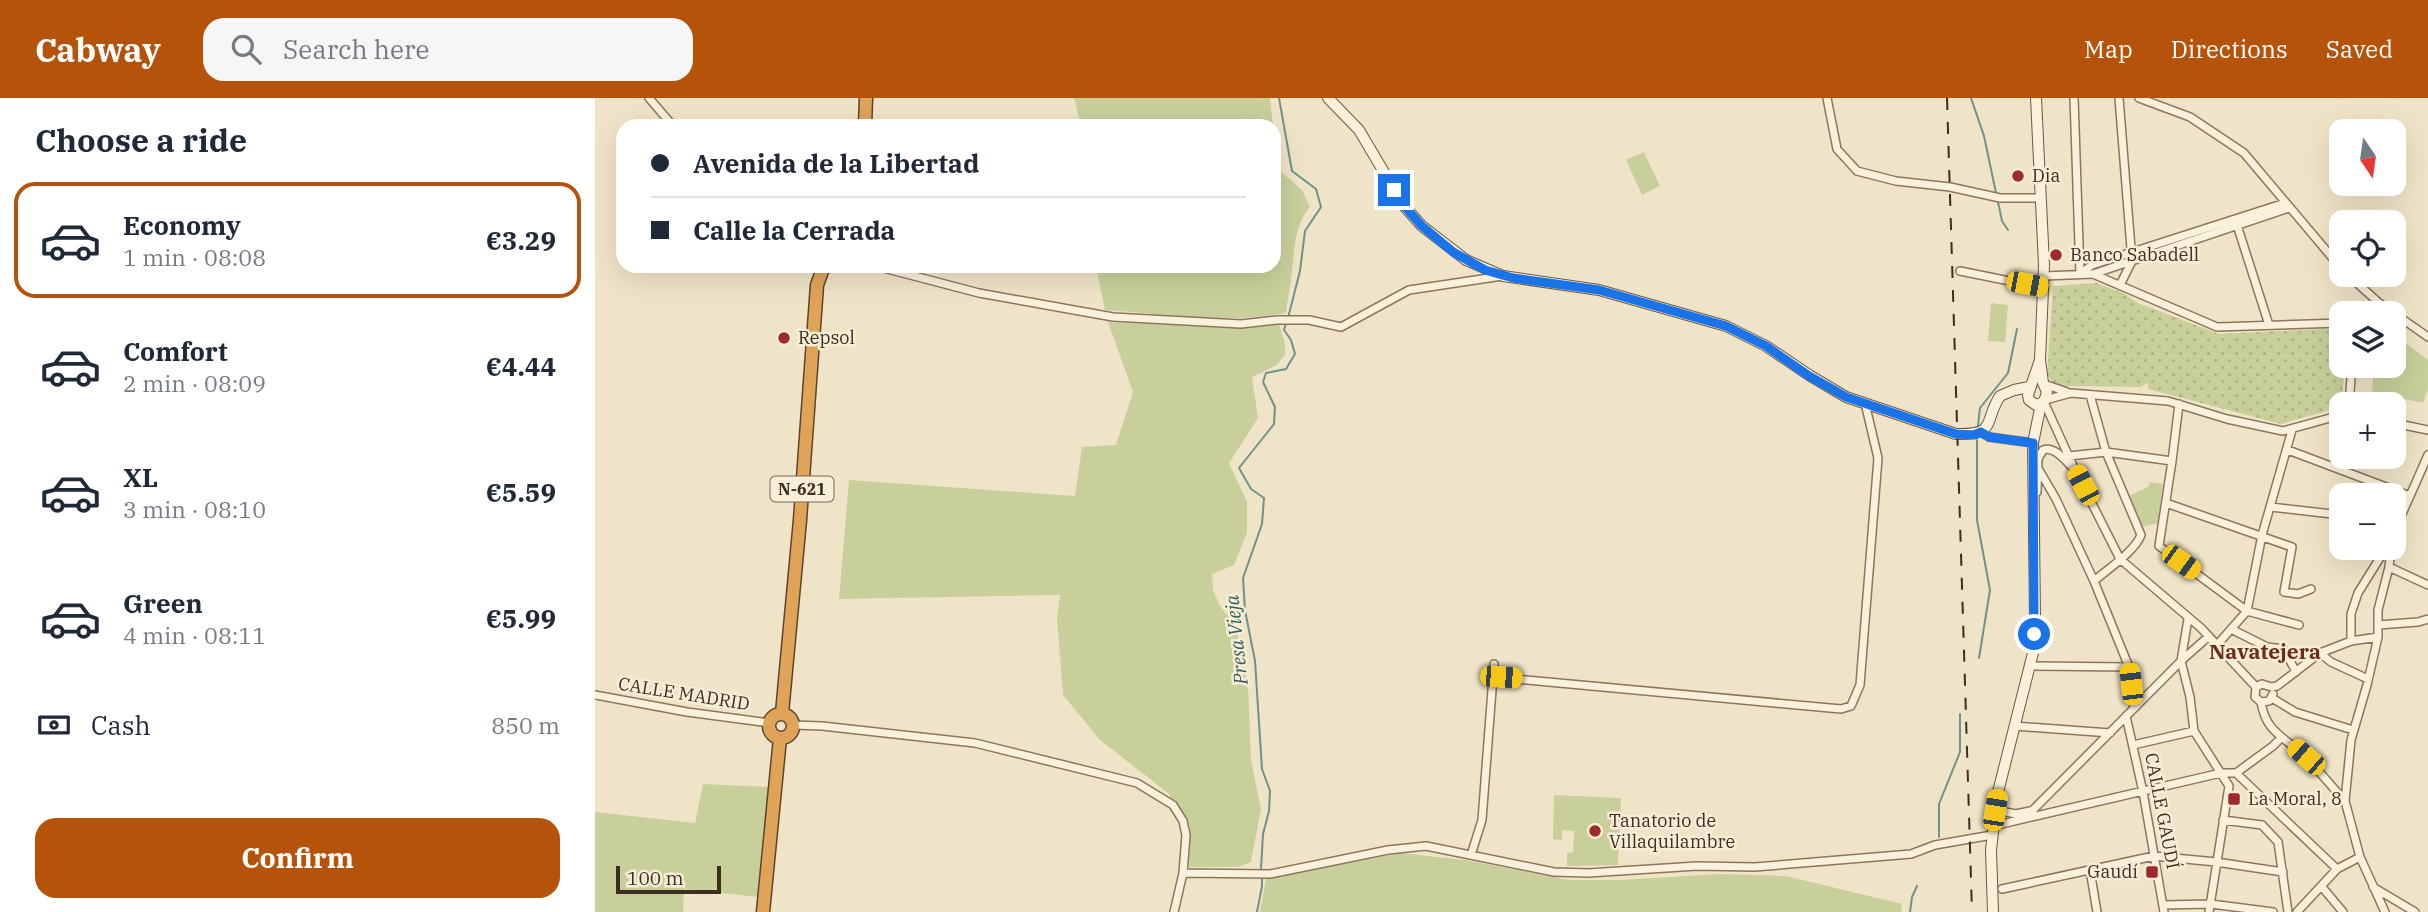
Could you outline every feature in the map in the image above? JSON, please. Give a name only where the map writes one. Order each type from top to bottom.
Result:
[{"type":"highway","points":[[865,119],[866,98]]},
{"type":"highway","name":"N-621","points":[[782,713],[800,520],[817,285],[821,273]]},
{"type":"highway","points":[[782,713],[790,717],[793,725],[790,733],[779,738],[772,734],[768,723],[776,714],[782,713]]},
{"type":"highway","points":[[763,912],[779,738]]},
{"type":"main road","points":[[1328,98],[1359,130],[1404,206],[1422,226],[1466,260],[1503,276],[1599,290],[1726,326],[1766,346],[1809,376],[1846,397],[1956,434],[1974,435],[1981,432],[1988,426],[1997,401],[2005,392],[2036,397],[2047,389],[2043,384],[2040,360]]},
{"type":"main road","points":[[2036,98],[2044,282],[2036,397]]},
{"type":"main road","points":[[1993,912],[1990,850],[1995,810],[2031,666],[2035,618],[2036,382],[2043,384]]},
{"type":"street","points":[[649,98],[667,119]]},
{"type":"street","points":[[1827,98],[1837,149],[1857,171],[1896,181],[1950,187],[1997,198],[2041,198]]},
{"type":"street","points":[[2074,98],[2080,274]]},
{"type":"street","points":[[2119,98],[2132,261],[2120,285]]},
{"type":"street","points":[[2139,98],[2190,117],[2244,153],[2329,254]]},
{"type":"street","points":[[2080,274],[2092,265],[2287,205]]},
{"type":"street","points":[[1960,271],[2044,282],[2080,274],[2094,274],[2287,205]]},
{"type":"street","points":[[2237,225],[2269,326]]},
{"type":"street","points":[[903,273],[979,293],[1113,317],[1241,324],[1308,320],[1341,327],[1409,290],[1503,276]]},
{"type":"street","points":[[2094,274],[2217,327],[2329,324]]},
{"type":"street","points":[[2362,287],[2377,301]]},
{"type":"street","points":[[2406,322],[2428,337]]},
{"type":"street","points":[[2043,384],[2071,393]]},
{"type":"street","points":[[2329,419],[2292,430],[2274,430],[2168,401],[2071,393],[2036,397],[2069,456],[2120,559],[2209,636],[2256,687],[2255,697],[2261,702],[2269,726],[2306,757],[2345,802]]},
{"type":"street","points":[[2090,394],[2106,452],[2141,535],[2120,559],[2094,581]]},
{"type":"street","points":[[1493,677],[1841,709],[1851,706],[1860,685],[1878,458],[1865,403]]},
{"type":"street","points":[[2179,404],[2159,546],[2247,611],[2299,625]]},
{"type":"street","points":[[2406,425],[2428,430]]},
{"type":"street","points":[[2217,645],[2247,611],[2262,535],[2292,430]]},
{"type":"street","points":[[1981,432],[1989,437],[2034,440]]},
{"type":"street","points":[[2074,470],[2062,456],[2047,449],[2039,454],[2037,465],[2094,581],[2129,667],[2134,708]]},
{"type":"street","points":[[2288,450],[2410,496]]},
{"type":"street","points":[[2069,456],[2106,452],[2172,461]]},
{"type":"street","points":[[2406,503],[2428,455]]},
{"type":"street","points":[[2166,503],[2293,547],[2284,592],[2298,594],[2311,589]]},
{"type":"street","points":[[2271,508],[2329,514]]},
{"type":"street","points":[[2351,641],[2351,614],[2358,593],[2380,560]]},
{"type":"street","points":[[2385,912],[2360,857],[2345,802],[2353,730],[2378,638],[2378,610],[2389,560]]},
{"type":"street","points":[[2389,567],[2428,585]]},
{"type":"street","points":[[2188,618],[2181,661],[2190,697],[2194,731],[2229,786],[2210,908]]},
{"type":"street","points":[[2378,625],[2428,619]]},
{"type":"street","points":[[2231,629],[2267,647],[2284,649],[2296,672]]},
{"type":"street","points":[[2024,819],[2209,636]]},
{"type":"street","points":[[2256,687],[2262,684],[2277,686],[2320,653],[2351,641],[2378,638]]},
{"type":"street","points":[[2320,653],[2331,662],[2368,679]]},
{"type":"street","points":[[1471,855],[1482,820],[1494,664]]},
{"type":"street","points":[[2031,666],[2129,667]]},
{"type":"street","points":[[2271,687],[2271,698]]},
{"type":"street","name":"CALLE MADRID","points":[[595,695],[768,723]]},
{"type":"street","points":[[2271,698],[2295,712],[2353,730]]},
{"type":"street","points":[[2261,702],[2271,698]]},
{"type":"street","name":"CALLE GAUDÍ","points":[[2126,716],[2143,792],[2163,909]]},
{"type":"street","points":[[793,725],[975,743],[1137,783],[1173,805],[1183,821],[1186,835],[1183,873],[1174,912]]},
{"type":"street","points":[[2015,726],[2110,733]]},
{"type":"street","points":[[2133,745],[2194,731]]},
{"type":"street","points":[[1183,873],[1261,874],[1388,850],[1426,846],[1555,872],[1588,873],[1697,866],[1755,867],[1911,854],[2024,819],[2221,773],[2235,773],[2273,747],[2281,737]]},
{"type":"street","points":[[2235,773],[2337,869]]},
{"type":"street","points":[[2045,797],[2050,813]]},
{"type":"street","points":[[1995,810],[2016,814],[2033,809]]},
{"type":"street","points":[[2223,820],[2262,825],[2279,842],[2288,912]]},
{"type":"street","points":[[2002,889],[2154,856],[2283,872]]},
{"type":"street","points":[[2297,912],[2337,869],[2360,857]]},
{"type":"street","points":[[2090,870],[2097,912]]},
{"type":"street","points":[[2373,886],[2415,912]]},
{"type":"street","points":[[2322,887],[2343,912]]},
{"type":"street","points":[[2163,909],[2210,908],[2273,912]]},
{"type":"green space","points":[[1074,98],[1270,98],[1272,119],[1079,119]]},
{"type":"green space","points":[[1644,152],[1660,186],[1642,195],[1626,160]]},
{"type":"green space","points":[[1281,172],[1302,190],[1310,207],[1297,232],[1286,313],[1218,318],[1105,310],[1097,273],[1281,273]]},
{"type":"green space","points":[[2096,283],[2123,293],[2138,303],[2219,334],[2329,329],[2329,378],[2344,378],[2342,392],[2329,392],[2329,410],[2281,424],[2148,389],[2148,383],[2140,387],[2064,386],[2054,383],[2047,375],[2053,286]]},
{"type":"green space","points":[[1991,303],[2008,305],[2005,342],[1988,341]]},
{"type":"green space","points":[[1108,322],[1234,328],[1279,324],[1285,343],[1285,355],[1277,365],[1252,377],[1258,418],[1229,463],[1247,502],[1247,533],[1234,565],[1212,574],[1213,590],[1220,606],[1236,626],[1248,685],[1251,760],[1261,809],[1251,862],[1238,867],[1189,867],[1190,826],[1168,793],[1100,740],[1063,695],[1057,618],[1060,595],[839,599],[849,480],[1075,496],[1082,447],[1116,445],[1133,392]]},
{"type":"green space","points":[[2406,344],[2428,360],[2428,389],[2423,403],[2406,399],[2406,392],[2372,392],[2373,378],[2406,378]]},
{"type":"green space","points":[[2150,482],[2163,484],[2158,523],[2142,527],[2129,496],[2148,487]]},
{"type":"green space","points":[[703,784],[770,787],[759,897],[684,889],[683,912],[595,912],[595,812],[695,823]]},
{"type":"green space","points":[[1554,795],[1621,798],[1618,865],[1567,866],[1567,853],[1573,852],[1574,831],[1562,830],[1562,840],[1553,839]]},
{"type":"green space","points":[[1401,853],[1465,860],[1569,880],[1720,874],[1786,876],[1902,904],[1901,912],[1260,912],[1266,879]]},
{"type":"waterway","name":"Presa Vieja","points":[[1279,98],[1292,171],[1316,189],[1321,207],[1305,231],[1300,271],[1288,318]]},
{"type":"waterway","points":[[1971,98],[1984,136],[1996,193]]},
{"type":"waterway","points":[[1998,202],[2002,221],[2008,230]]},
{"type":"waterway","name":"Presa Vieja","points":[[1261,869],[1270,791],[1262,769],[1255,661],[1245,610],[1243,578],[1262,524],[1264,498],[1251,489],[1239,468],[1274,424],[1275,407],[1263,382],[1266,373],[1286,369],[1295,354],[1291,340],[1284,330],[1286,323]]},
{"type":"waterway","points":[[1978,426],[1980,408],[2008,373],[2017,329]]},
{"type":"waterway","points":[[1977,440],[1977,520],[1990,590],[1979,658]]},
{"type":"waterway","points":[[1939,837],[1939,804],[1960,752],[1960,714]]},
{"type":"waterway","name":"Presa Vieja","points":[[1257,912],[1262,875]]},
{"type":"waterway","points":[[1910,912],[1917,886]]},
{"type":"railway","points":[[1947,98],[1972,912]]},
{"type":"place","name":"Dia","points":[[2018,176]]},
{"type":"place","name":"Banco Sabadell","points":[[2056,255]]},
{"type":"place","name":"Repsol","points":[[784,338]]},
{"type":"place","name":"La Moral, 8","points":[[2234,799]]},
{"type":"place","name":"Tanatorio de Villaquilambre","points":[[1595,831]]},
{"type":"place","name":"Gaudí","points":[[2152,872]]},
{"type":"district","name":"Navatejera","points":[[2265,652]]},
{"type":"route","points":[[1394,190],[1422,226],[1453,252],[1485,270],[1513,278],[1599,290],[1726,326],[1753,338],[1846,397],[1956,434],[1974,435],[1981,432],[1989,437],[2033,443],[2034,634]]}]
